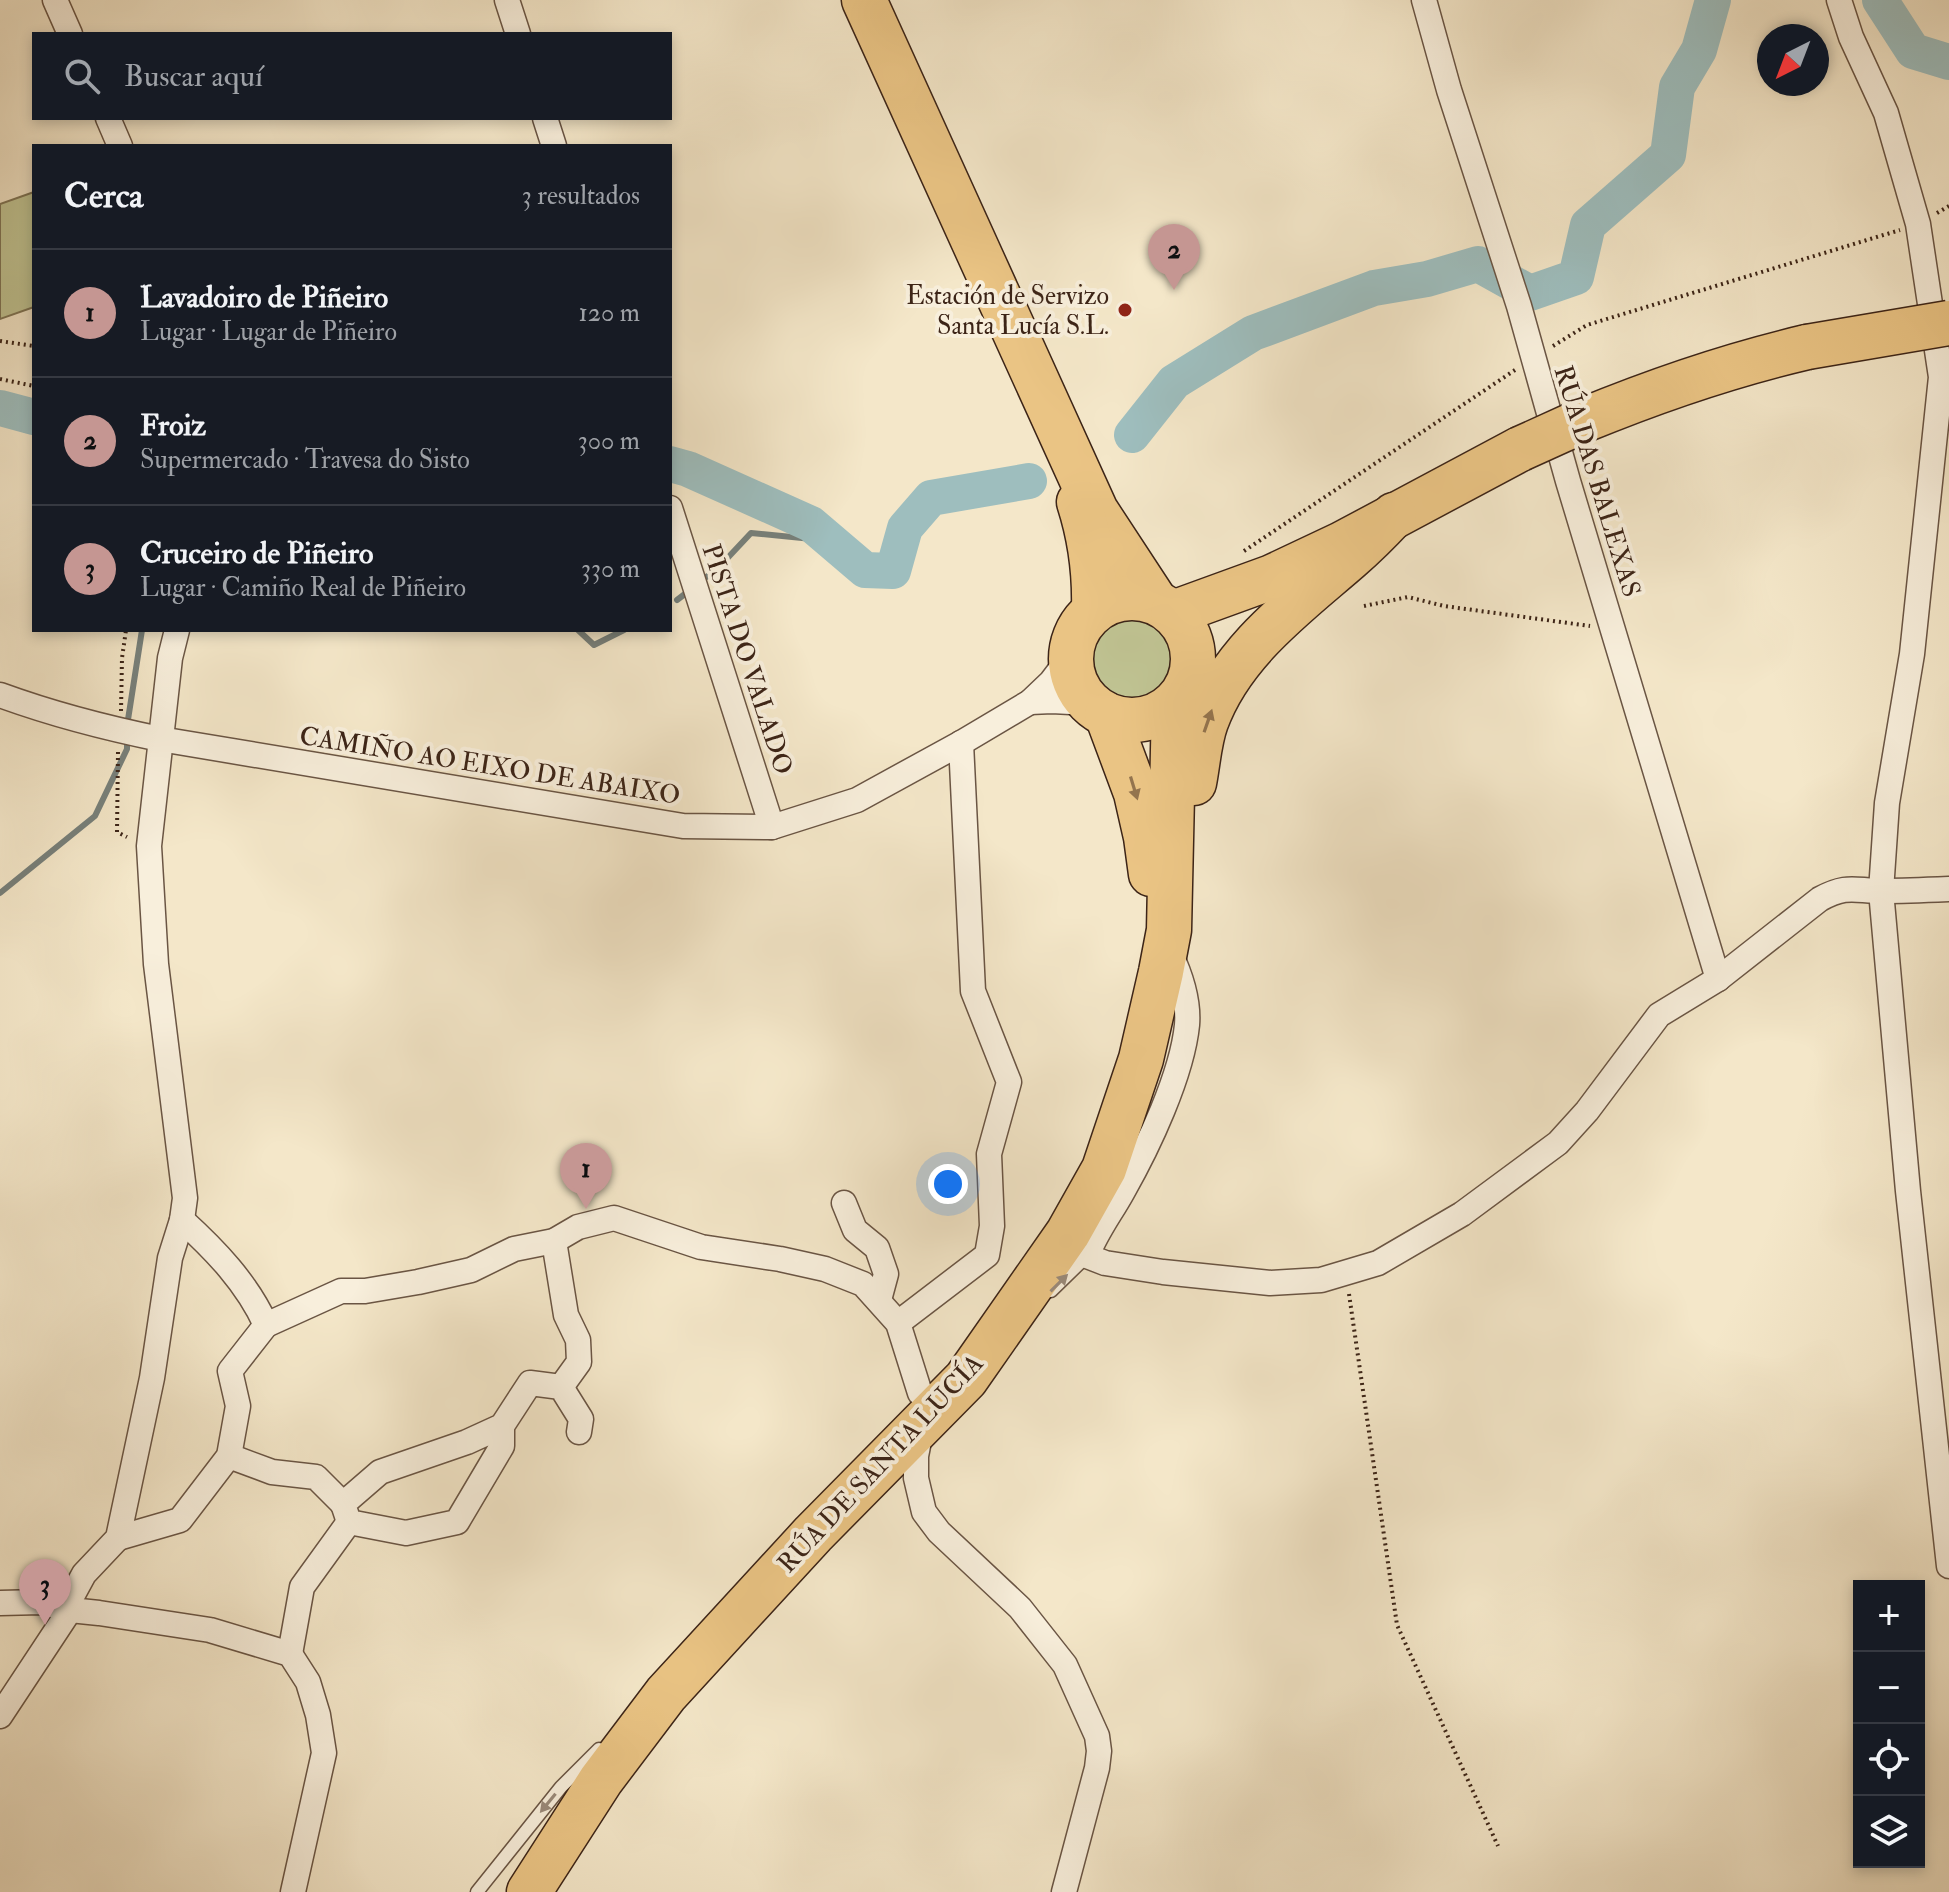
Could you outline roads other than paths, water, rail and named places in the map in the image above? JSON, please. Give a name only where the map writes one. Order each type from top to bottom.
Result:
[{"type":"highway","points":[[848,0],[1078,500],[1089,543],[1095,590],[1094,610]]},
{"type":"highway","points":[[864,0],[1086,473],[1111,536],[1164,607],[1186,628],[1193,647],[1184,686]]},
{"type":"highway","points":[[1342,544],[1246,613],[1159,715],[1142,720],[1124,720],[1098,709],[1078,689],[1070,657],[1074,639],[1082,623],[1094,610],[1113,600],[1134,597],[1164,607],[1272,577],[1342,544],[1520,449],[1632,400],[1750,361],[1807,347],[1949,323]]},
{"type":"highway","points":[[1162,910],[1183,869],[1205,724],[1222,686],[1254,644],[1394,515]]},
{"type":"highway","name":"RÚA DE SANTA LUCÍA","points":[[509,1892],[621,1727],[757,1569],[917,1412],[966,1379],[1068,1233],[1104,1169],[1162,1000],[1162,910],[1184,686]]},
{"type":"highway","name":"RÚA DE SANTA LUCÍA","points":[[529,1892],[601,1780],[666,1694],[813,1534],[917,1412],[935,1377],[999,1297],[1051,1223],[1083,1161],[1123,1054],[1145,948],[1162,910],[1136,793],[1098,709]]},
{"type":"street","points":[[55,0],[69,32]]},
{"type":"street","points":[[507,0],[517,32]]},
{"type":"street","name":"RÚA DAS BALEXAS","points":[[1424,0],[1449,90],[1519,306],[1532,359],[1718,979]]},
{"type":"street","points":[[1839,0],[1851,37],[1886,113],[1918,224],[1941,377],[1912,654],[1887,803],[1881,891],[1908,1191],[1949,1566]]},
{"type":"street","points":[[109,120],[119,144]]},
{"type":"street","points":[[546,120],[553,144]]},
{"type":"street","name":"PISTA DO VALADO","points":[[672,514],[772,827]]},
{"type":"street","points":[[118,1538],[152,1378],[170,1258],[182,1220],[185,1198],[156,964],[149,846],[135,729],[170,658],[176,632]]},
{"type":"street","points":[[1030,702],[1051,682],[1070,657]]},
{"type":"street","name":"CAMIÑO AO EIXO DE ABAIXO","points":[[0,695],[45,711],[135,729],[683,826],[772,827],[857,800],[1030,702]]},
{"type":"street","points":[[1030,702],[1052,701],[1098,709]]},
{"type":"street","points":[[898,1323],[987,1255],[992,1226],[989,1154],[1009,1082],[973,991],[961,743]]},
{"type":"street","points":[[1162,910],[1149,993],[1162,1000],[1187,1023],[1178,1066],[1134,1171],[1095,1235],[1087,1256],[1105,1263],[1163,1272],[1270,1283],[1321,1280],[1378,1263],[1462,1214],[1558,1143],[1587,1111],[1659,1015],[1718,979],[1820,899],[1850,888],[1881,891],[1949,889]]},
{"type":"street","points":[[1162,1000],[1176,1041],[1178,1066]]},
{"type":"street","points":[[1025,1259],[1044,1245],[1064,1221],[1081,1190],[1122,1091],[1143,1011],[1162,1000]]},
{"type":"street","points":[[844,1203],[855,1230],[877,1248],[886,1274],[879,1300]]},
{"type":"street","points":[[0,1716],[70,1610],[71,1598],[84,1574],[118,1538],[180,1520],[229,1456],[238,1406],[230,1371],[266,1325],[341,1291],[365,1291],[471,1270],[514,1249],[554,1241],[578,1227],[614,1218],[701,1247],[825,1269],[863,1284],[898,1323],[917,1412],[916,1478],[924,1512],[939,1532],[1020,1608],[1065,1665],[1097,1736],[1097,1768],[1064,1892]]},
{"type":"street","points":[[182,1220],[214,1249],[256,1303],[266,1325]]},
{"type":"street","points":[[554,1241],[566,1315],[578,1340],[579,1362],[561,1387]]},
{"type":"street","points":[[290,1654],[302,1587],[346,1513],[380,1472],[467,1442],[502,1426],[530,1383],[561,1387]]},
{"type":"street","points":[[561,1387],[581,1419],[579,1432]]},
{"type":"street","points":[[229,1456],[272,1472],[316,1477],[346,1513],[406,1533],[457,1522],[502,1446],[502,1426]]},
{"type":"street","points":[[0,1603],[41,1602],[70,1610],[210,1630],[290,1654],[308,1682],[318,1715],[324,1753],[293,1892]]},
{"type":"lane","points":[[874,0],[973,216],[987,236]]},
{"type":"lane","points":[[1039,1304],[1087,1256]]},
{"type":"lane","points":[[966,1379],[1018,1326]]},
{"type":"lane","points":[[477,1892],[561,1787],[611,1737]]},
{"type":"waterway","points":[[1132,435],[1174,382],[1253,333],[1374,288],[1427,279],[1478,264],[1530,293],[1576,277],[1588,225],[1668,155],[1677,87],[1699,50],[1713,0]]},
{"type":"waterway","points":[[1880,0],[1913,51],[1949,62]]},
{"type":"waterway","points":[[0,408],[32,416]]},
{"type":"waterway","points":[[672,465],[811,524],[865,570],[893,571],[905,528],[931,498],[1029,481]]},
{"type":"waterway","points":[[699,583],[751,533],[832,541]]},
{"type":"waterway","points":[[677,600],[690,590]]},
{"type":"waterway","points":[[127,726],[142,632]]},
{"type":"waterway","points":[[580,632],[594,645],[620,632]]},
{"type":"waterway","points":[[0,893],[95,816],[127,749],[127,737]]},
{"type":"place","name":"Froiz","points":[[1174,290]]},
{"type":"place","name":"Estación de Servizo Santa Lucía S.L.","points":[[1125,310]]},
{"type":"place","name":"Lavadoiro de Piñeiro","points":[[586,1209]]},
{"type":"place","name":"Cruceiro de Piñeiro","points":[[45,1625]]}]
